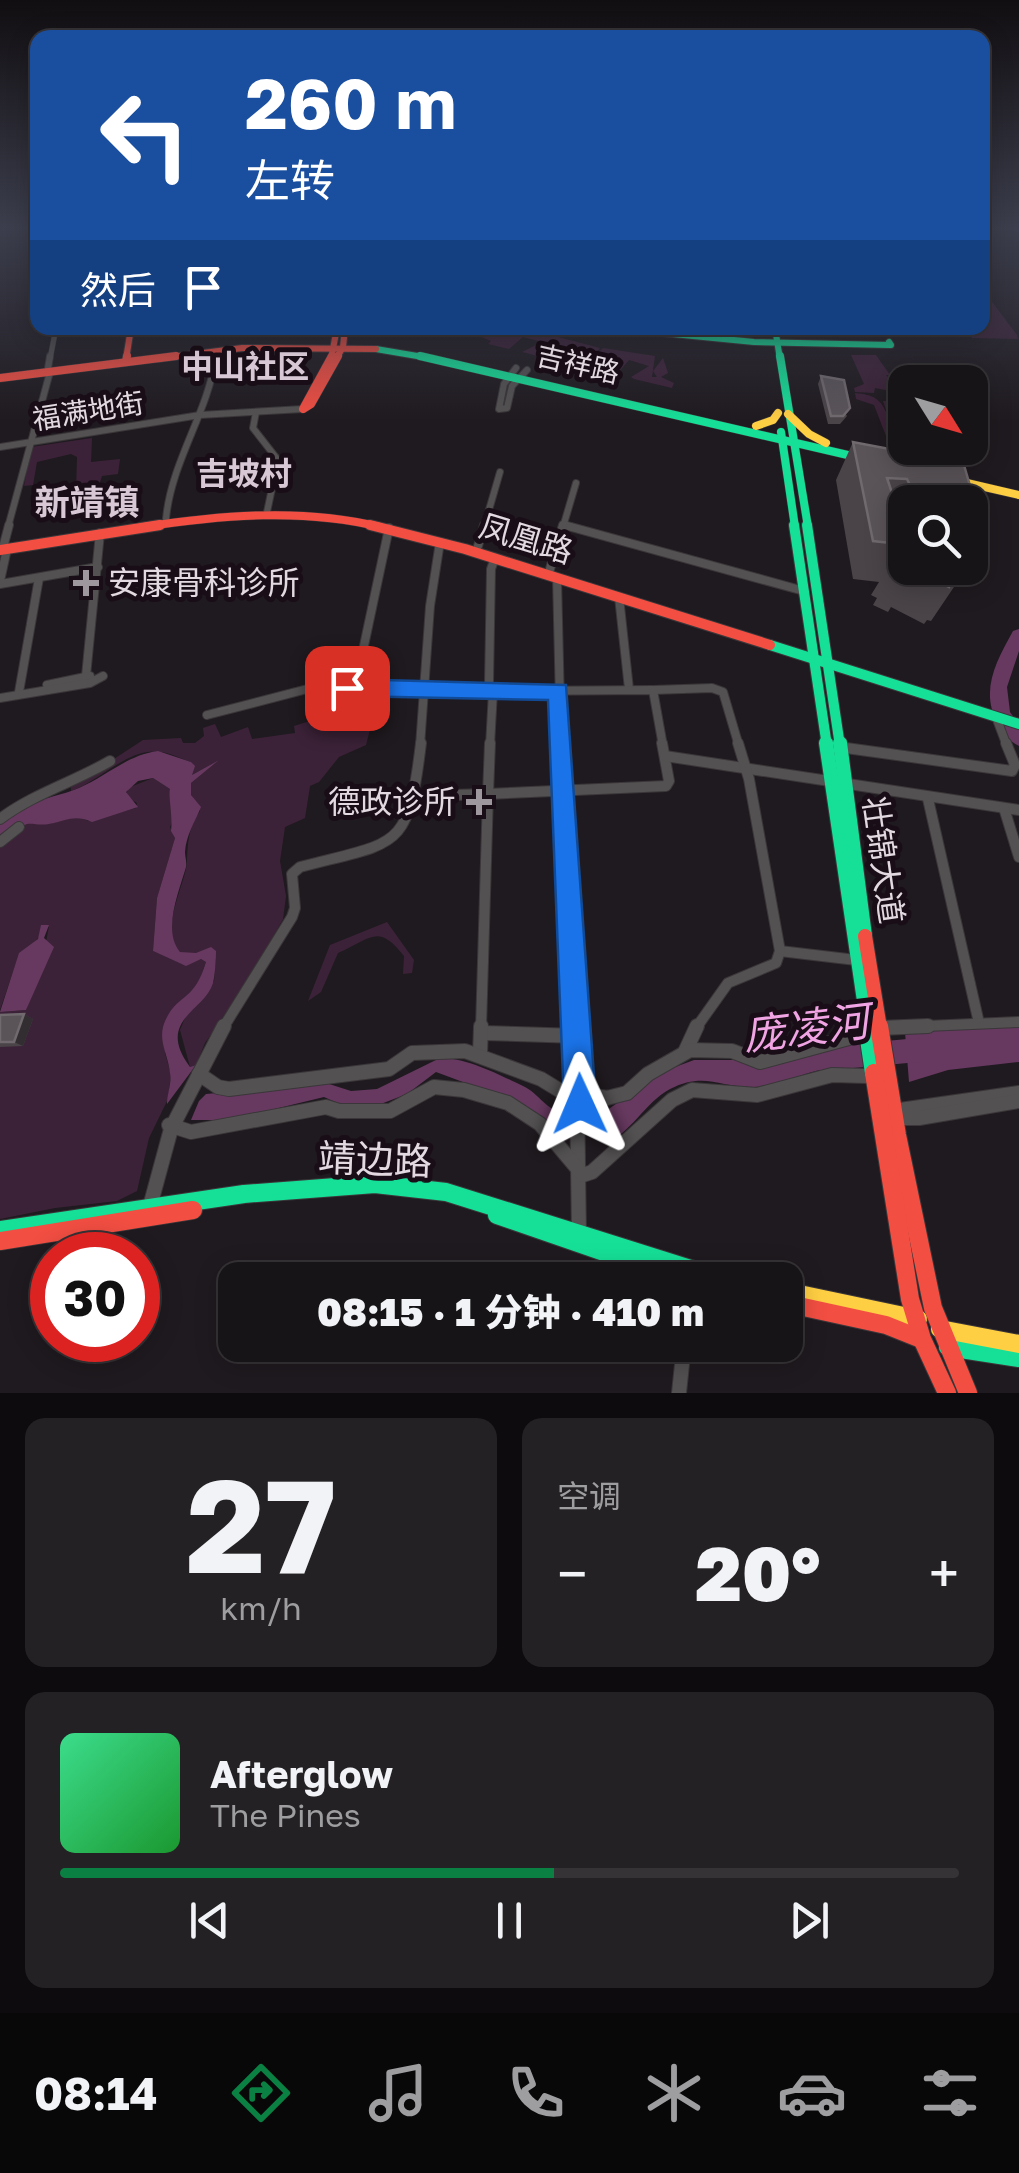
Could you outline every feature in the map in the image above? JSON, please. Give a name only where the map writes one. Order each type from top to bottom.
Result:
[{"type":"main road","points":[[129,359],[132,335]]},
{"type":"main road","points":[[771,336],[891,345],[771,336]]},
{"type":"main road","name":"壮锦大道","points":[[771,336],[790,464],[829,661],[856,960],[868,1029],[887,1074],[914,1230],[943,1330],[968,1393]]},
{"type":"main road","name":"吉祥路","points":[[0,376],[340,338],[432,350],[878,458]]},
{"type":"main road","points":[[302,408],[340,338]]},
{"type":"main road","points":[[783,413],[825,446],[806,452],[790,464],[756,430],[783,413]]},
{"type":"main road","name":"壮锦大道","points":[[790,464],[813,655],[838,784],[868,1029],[870,1076],[915,1318],[947,1393]]},
{"type":"main road","points":[[951,472],[1019,491]]},
{"type":"main road","points":[[934,476],[1019,491]]},
{"type":"main road","name":"凤凰路","points":[[3,547],[166,518],[267,512],[340,515],[478,546],[619,597],[813,655]]},
{"type":"main road","name":"凤凰路","points":[[3,547],[236,516],[312,516],[390,528],[553,573],[1008,718]]},
{"type":"main road","name":"靖边路","points":[[0,1230],[264,1192],[375,1184],[446,1192],[675,1262]]},
{"type":"main road","name":"靖边路","points":[[0,1240],[151,1220],[219,1204],[323,1191],[374,1190],[436,1196],[465,1204],[634,1262]]},
{"type":"main road","points":[[803,1294],[915,1318],[943,1330],[1019,1344]]},
{"type":"main road","points":[[803,1307],[886,1325],[952,1348],[1019,1358]]},
{"type":"street","points":[[55,335],[3,547],[0,582],[98,568]]},
{"type":"street","points":[[166,518],[168,498],[212,386],[220,349]]},
{"type":"street","points":[[518,372],[507,408],[496,407],[518,372]]},
{"type":"street","name":"福满地街","points":[[0,447],[200,416],[302,408]]},
{"type":"street","points":[[256,412],[253,428],[278,460],[267,512]]},
{"type":"street","points":[[478,546],[500,472]]},
{"type":"street","points":[[576,483],[553,573],[578,1036],[580,1235]]},
{"type":"street","points":[[0,506],[14,504]]},
{"type":"street","points":[[564,525],[804,591]]},
{"type":"street","points":[[356,688],[390,528]]},
{"type":"street","points":[[86,676],[100,533]]},
{"type":"street","points":[[149,1210],[170,1125],[216,1037],[296,908],[292,874],[296,869],[394,836],[408,820],[414,796],[440,542]]},
{"type":"street","points":[[480,1056],[493,691],[491,569],[495,558]]},
{"type":"street","points":[[19,692],[39,578]]},
{"type":"street","points":[[619,597],[616,602],[629,689]]},
{"type":"street","points":[[86,676],[103,676],[90,683],[0,697],[86,676]]},
{"type":"street","points":[[207,714],[315,687],[493,691],[712,688],[723,692],[746,769],[780,950],[776,963],[726,986],[696,1028],[685,1052]]},
{"type":"street","points":[[414,796],[662,789],[669,781],[653,690]]},
{"type":"street","points":[[839,747],[1012,771],[1015,765],[1008,718]]},
{"type":"street","points":[[665,756],[1019,810]]},
{"type":"street","points":[[0,819],[21,803],[71,784],[110,762]]},
{"type":"street","points":[[928,799],[979,1024]]},
{"type":"street","points":[[1004,808],[1019,857]]},
{"type":"street","points":[[0,842],[18,828]]},
{"type":"street","points":[[780,950],[856,960]]},
{"type":"street","points":[[198,1076],[230,1089],[389,1069],[412,1053],[466,1052],[580,1098],[607,1098],[626,1093],[648,1074],[685,1052],[732,1051],[760,1062],[868,1029],[1019,1022]]},
{"type":"street","points":[[482,1033],[578,1036]]},
{"type":"street","points":[[582,1176],[592,1172],[672,1100],[692,1090],[758,1094],[832,1075],[870,1076]]},
{"type":"street","points":[[170,1125],[191,1132],[326,1107],[340,1111],[390,1111],[434,1087],[451,1087],[500,1100],[534,1120],[582,1176]]},
{"type":"street","points":[[894,1114],[1019,1093]]},
{"type":"street","points":[[894,1114],[919,1118],[1019,1101]]},
{"type":"street","points":[[680,1393],[683,1362]]},
{"type":"shaded area","points":[[990,299],[1018,339],[970,335],[990,335]]},
{"type":"shaded area","points":[[551,335],[600,348],[591,359],[603,348],[655,356],[652,377],[657,377],[653,371],[663,358],[668,373],[661,377],[674,383],[672,388],[634,379],[631,377],[649,366],[629,360],[616,375],[590,369],[593,364],[576,359],[591,352],[572,347],[558,361],[522,352],[542,342],[523,337],[509,349],[488,344],[491,341],[479,336]]},
{"type":"shaded area","points":[[851,355],[876,355],[888,372],[888,390],[875,388],[874,393],[855,392],[854,388],[864,384]]},
{"type":"shaded area","points":[[855,393],[867,395],[882,405],[888,416],[888,437],[874,405],[856,399]]},
{"type":"shaded area","points":[[92,438],[91,462],[120,459],[118,474],[102,476],[98,489],[76,492],[77,457],[71,454],[37,462],[33,485],[24,486],[31,447]]},
{"type":"shaded area","points":[[355,694],[352,708],[369,708],[367,721],[372,722],[366,745],[339,757],[319,782],[310,786],[305,818],[285,827],[280,861],[286,896],[283,919],[250,978],[205,1043],[196,1065],[190,1067],[180,1030],[187,1013],[214,981],[216,959],[180,952],[173,945],[172,922],[186,870],[191,830],[200,811],[191,795],[191,783],[219,760],[192,775],[191,762],[148,752],[71,791],[71,787],[143,740],[181,738],[183,743],[195,743],[204,736],[203,728],[215,724],[221,737],[248,727],[252,739],[295,733],[294,726],[316,719],[329,703],[337,701],[337,695]]},
{"type":"shaded area","points":[[158,751],[191,762],[195,766],[192,775],[219,760],[191,783],[191,795],[201,807],[187,840],[186,867],[172,922],[180,952],[196,953],[211,947],[216,951],[213,983],[180,1027],[181,1051],[190,1067],[196,1065],[167,1104],[170,1077],[163,1026],[171,1011],[197,984],[206,962],[201,959],[186,966],[153,951],[157,898],[175,838],[171,831],[170,789],[153,778],[138,781],[126,792],[138,807],[92,822],[75,818],[22,825],[15,816],[36,802],[79,788],[127,761]]},
{"type":"shaded area","points":[[153,778],[170,789],[174,818],[170,827],[175,838],[157,898],[153,951],[182,964],[201,959],[206,962],[197,988],[171,1012],[165,1053],[171,1074],[168,1099],[149,1138],[137,1191],[117,1201],[0,1219],[0,1012],[26,1010],[41,969],[49,926],[16,963],[0,1010],[0,847],[18,835],[27,822],[50,824],[78,816],[88,821],[136,808],[137,803],[126,796],[128,788]]},
{"type":"shaded area","points":[[387,922],[414,960],[412,973],[403,974],[404,956],[388,939],[374,936],[338,953],[321,992],[308,1001],[330,945]]},
{"type":"shaded area","points":[[41,925],[49,925],[44,938],[54,947],[26,1010],[0,1012],[19,953],[38,939]]},
{"type":"shaded area","name":"庞凌河","points":[[1019,1025],[1019,1062],[948,1070],[909,1082],[905,1032]]},
{"type":"shaded area","points":[[843,1044],[844,1068],[820,1070],[766,1086],[703,1081],[682,1084],[661,1095],[622,1133],[605,1143],[606,1111],[659,1073],[694,1060],[734,1060],[760,1068]]},
{"type":"shaded area","points":[[440,1058],[482,1068],[529,1090],[556,1110],[570,1111],[569,1138],[565,1140],[522,1104],[436,1072],[407,1094],[378,1105],[340,1104],[324,1097],[229,1120],[191,1120],[206,1094],[326,1083],[351,1091],[377,1089]]},
{"type":"building","points":[[821,376],[844,380],[850,408],[843,416],[831,416]]},
{"type":"building","points":[[853,442],[888,449],[888,465],[964,465],[970,485],[910,485],[907,479],[887,478],[888,543],[873,541]]},
{"type":"building","points":[[24,1014],[14,1042],[0,1042],[0,1015]]},
{"type":"waterway","name":"庞凌河","points":[[1019,635],[998,687],[1001,712],[1019,738]]},
{"type":"waterway","points":[[0,829],[39,808]]},
{"type":"waterway","name":"庞凌河","points":[[821,1059],[929,1049]]},
{"type":"traffic: fast","points":[[683,335],[754,342],[891,345],[889,342]]},
{"type":"traffic: fast","points":[[776,335],[829,657],[865,936]]},
{"type":"traffic: fast","points":[[376,349],[462,363],[865,459]]},
{"type":"traffic: fast","points":[[781,432],[874,1073]]},
{"type":"traffic: fast","points":[[770,645],[1019,724]]},
{"type":"traffic: fast","points":[[0,1230],[244,1194],[375,1184],[446,1192],[669,1262]]},
{"type":"traffic: fast","points":[[497,1215],[633,1262]]},
{"type":"traffic: fast","points":[[948,1347],[1019,1358]]},
{"type":"traffic: slow","points":[[756,426],[773,420],[778,413]]},
{"type":"traffic: slow","points":[[788,414],[809,434],[826,443]]},
{"type":"traffic: slow","points":[[954,480],[1019,495]]},
{"type":"traffic: slow","points":[[803,1295],[918,1319]]},
{"type":"traffic: slow","points":[[940,1329],[1019,1344]]},
{"type":"traffic: jam","points":[[126,362],[130,335]]},
{"type":"traffic: jam","points":[[336,335],[333,355],[303,409],[311,404],[343,347],[344,335]]},
{"type":"traffic: jam","points":[[0,378],[242,348],[376,349]]},
{"type":"traffic: jam","points":[[0,550],[204,518],[293,516],[363,523],[465,549],[770,645]]},
{"type":"traffic: jam","points":[[865,936],[897,1135],[933,1308],[968,1393]]},
{"type":"traffic: jam","points":[[874,1073],[910,1299],[922,1339],[947,1393]]},
{"type":"traffic: jam","points":[[0,1241],[193,1210]]},
{"type":"traffic: jam","points":[[803,1307],[886,1325],[921,1339]]},
{"type":"place","name":"安康骨科诊所","points":[[86,583]]},
{"type":"place","name":"德政诊所","points":[[479,802]]},
{"type":"district","name":"中山社区","points":[[245,367]]},
{"type":"district","name":"吉坡村","points":[[244,474]]},
{"type":"district","name":"新靖镇","points":[[87,503]]},
{"type":"route","points":[[347,688],[558,691],[580,1104]]}]
